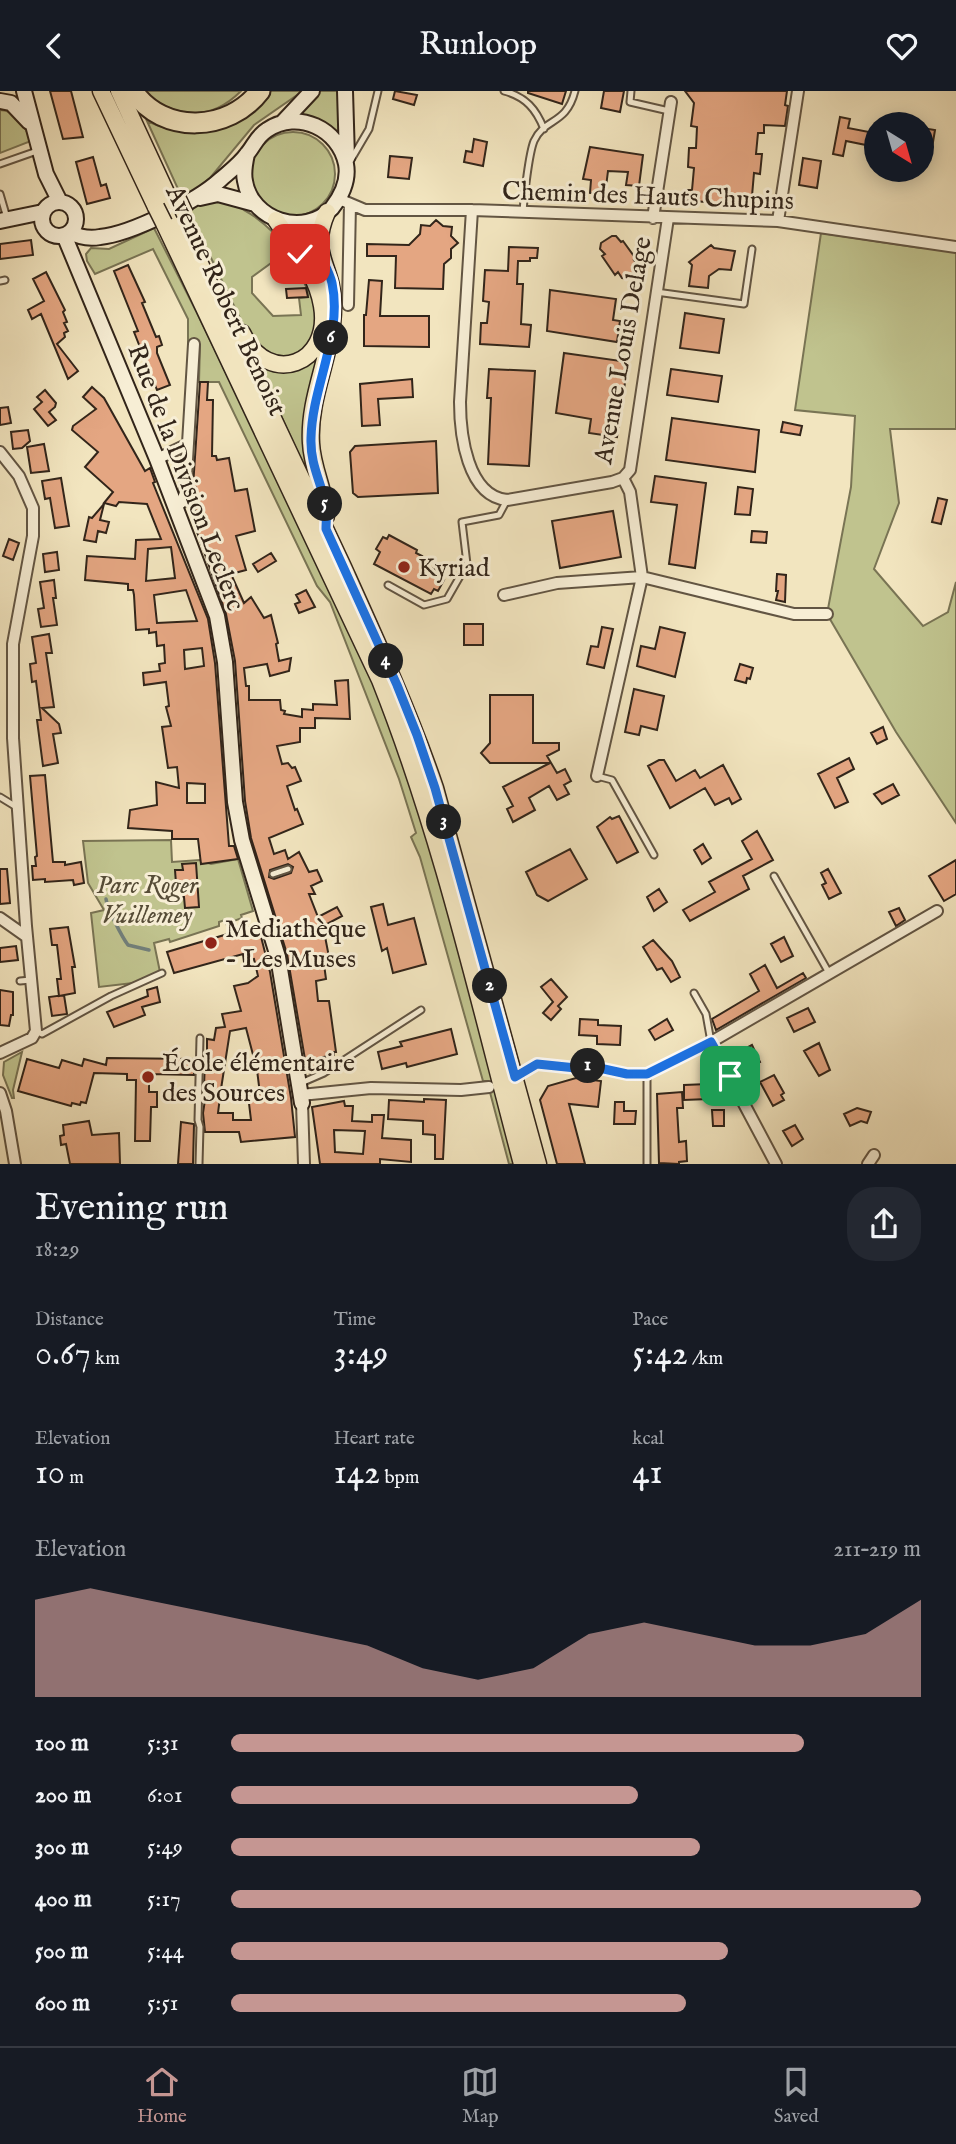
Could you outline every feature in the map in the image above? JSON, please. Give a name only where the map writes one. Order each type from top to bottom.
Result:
[{"type":"highway","points":[[131,91],[143,103],[162,115],[177,121],[195,123],[219,120],[235,113],[260,91]]},
{"type":"main road","name":"Avenue Robert Benoist","points":[[101,91],[174,208],[403,739],[422,793],[522,1164]]},
{"type":"main road","name":"Avenue Robert Benoist","points":[[119,91],[326,529],[417,735],[439,800],[538,1164]]},
{"type":"main road","points":[[131,91],[174,208],[245,341],[259,357],[273,365],[292,365],[306,357],[317,345],[323,327],[322,306],[307,266],[276,220]]},
{"type":"main road","points":[[307,266],[327,212]]},
{"type":"main road","points":[[307,266],[332,282],[331,338],[312,417],[310,442],[314,470],[326,507],[326,529]]},
{"type":"street","points":[[24,91],[46,174],[50,207],[42,222],[62,230]]},
{"type":"street","points":[[282,123],[312,91]]},
{"type":"street","points":[[345,91],[348,306]]},
{"type":"street","points":[[778,221],[798,91]]},
{"type":"street","points":[[0,101],[11,103],[19,109],[34,129]]},
{"type":"street","points":[[653,218],[670,106]]},
{"type":"street","points":[[76,267],[77,253],[96,238],[118,234],[174,208],[217,183],[247,154],[255,140],[267,129],[282,123],[311,123],[324,130],[335,140],[343,153],[346,167]]},
{"type":"street","points":[[247,154],[245,180],[255,204]]},
{"type":"street","points":[[174,208],[218,194],[255,204],[276,220],[303,223],[316,219],[345,201]]},
{"type":"street","name":"Chemin des Hauts Chupins","points":[[345,201],[365,210],[523,212],[778,221],[956,247]]},
{"type":"street","points":[[4,221],[50,207],[69,205],[62,230]]},
{"type":"street","points":[[472,211],[460,424],[474,476],[480,487],[496,499],[507,500],[623,478]]},
{"type":"street","name":"Avenue Louis Delage","points":[[597,776],[642,577],[630,492],[623,478],[629,470],[668,218]]},
{"type":"street","points":[[4,221],[62,230],[83,229],[96,238]]},
{"type":"street","name":"Rue de la Division Leclerc","points":[[62,230],[157,459],[216,616],[225,662],[235,802],[242,840],[278,957],[301,1094],[304,1164]]},
{"type":"street","points":[[175,506],[181,503],[185,493],[194,344]]},
{"type":"street","points":[[157,459],[188,444]]},
{"type":"street","points":[[0,452],[19,476],[33,508],[33,536],[13,643],[13,738],[27,937],[26,980],[36,1031],[32,1038],[0,1053]]},
{"type":"street","points":[[503,595],[556,583],[642,577],[794,614],[827,614]]},
{"type":"street","points":[[0,644],[13,643]]},
{"type":"street","points":[[776,1164],[711,1042],[937,911]]},
{"type":"street","points":[[0,918],[27,937]]},
{"type":"street","points":[[301,1094],[371,1088],[461,1090],[489,1087]]},
{"type":"street","points":[[0,1093],[6,1111],[15,1164]]},
{"type":"lane","points":[[346,167],[369,129],[378,91]]},
{"type":"lane","points":[[505,91],[531,104],[544,129]]},
{"type":"lane","points":[[523,212],[534,141],[544,129],[566,114],[572,105],[575,91]]},
{"type":"lane","points":[[631,91],[630,102],[670,106]]},
{"type":"lane","points":[[0,164],[40,151]]},
{"type":"lane","points":[[0,194],[4,221]]},
{"type":"lane","points":[[656,292],[744,304],[752,249]]},
{"type":"lane","points":[[388,585],[424,605],[447,599],[467,565],[462,522],[499,515],[507,500]]},
{"type":"lane","points":[[597,776],[612,780],[654,855]]},
{"type":"lane","points":[[0,797],[18,808]]},
{"type":"lane","points":[[273,874],[288,869]]},
{"type":"lane","points":[[775,876],[829,973]]},
{"type":"lane","points":[[36,1031],[41,1034],[111,996],[162,973]]},
{"type":"lane","points":[[515,1077],[537,1064],[576,1068],[590,1066],[627,1074],[647,1074],[711,1042],[706,1014],[694,993]]},
{"type":"lane","points":[[301,1094],[324,1073],[421,1010]]},
{"type":"lane","points":[[199,1164],[200,1038]]},
{"type":"lane","points":[[647,1074],[647,1164]]},
{"type":"green space","points":[[141,91],[241,91],[216,109],[191,113],[166,107]]},
{"type":"green space","points":[[270,91],[303,91],[254,125],[210,178],[183,200],[147,121],[180,131],[214,129],[246,116]]},
{"type":"green space","points":[[318,91],[339,91],[341,137],[294,116]]},
{"type":"green space","points":[[0,110],[16,116],[31,141],[0,153]]},
{"type":"green space","points":[[293,132],[309,135],[323,144],[332,158],[335,174],[332,190],[323,204],[309,213],[293,216],[277,213],[263,204],[254,190],[251,174],[254,158],[263,144],[277,135]]},
{"type":"green space","points":[[218,200],[241,208],[268,227],[299,265],[292,270],[274,261],[252,277],[252,293],[273,316],[301,315],[299,298],[308,297],[301,277],[308,275],[316,306],[316,330],[308,348],[299,354],[278,359],[249,337],[187,208]]},
{"type":"green space","points":[[154,228],[310,546],[364,660],[382,705],[411,782],[441,880],[515,1164],[509,1164],[487,1081],[483,1081],[420,857],[411,837],[416,833],[399,779],[330,602],[317,586],[219,382],[199,382],[200,345],[188,344],[188,319],[153,249],[95,274],[87,261],[86,254],[91,248],[109,249]]},
{"type":"green space","points":[[821,233],[921,248],[954,247],[956,243],[956,429],[890,429],[899,503],[874,569],[923,626],[948,612],[956,582],[956,823],[896,732],[827,614],[851,487],[855,416],[795,410]]},
{"type":"green space","points":[[319,266],[327,279],[307,467],[304,466],[256,361],[317,354],[314,270]]},
{"type":"green space","name":"Parc Roger Vuillemey","points":[[171,840],[172,862],[200,860],[211,864],[238,859],[253,911],[226,924],[225,920],[219,922],[219,926],[170,942],[169,939],[154,943],[160,972],[133,983],[99,987],[91,913],[104,910],[88,883],[83,841]]},
{"type":"green space","points":[[22,1052],[12,1098],[3,1075],[4,1062]]},
{"type":"building","points":[[50,91],[71,91],[83,137],[63,139]]},
{"type":"building","points":[[395,91],[417,95],[414,105],[393,99]]},
{"type":"building","points":[[528,91],[566,91],[562,104]]},
{"type":"building","points":[[604,91],[624,91],[620,112],[601,108]]},
{"type":"building","points":[[685,91],[787,91],[785,126],[764,125],[764,133],[758,133],[756,154],[762,154],[760,174],[754,173],[752,196],[758,196],[757,207],[685,200],[686,190],[692,190],[694,168],[688,167],[689,148],[696,148],[697,127],[691,126],[694,103]]},
{"type":"building","points":[[840,117],[850,119],[848,128],[864,131],[864,145],[846,141],[843,156],[833,154]]},
{"type":"building","points":[[474,139],[487,142],[483,166],[464,162],[466,151],[472,152]]},
{"type":"building","points":[[590,147],[643,155],[639,186],[626,185],[628,172],[608,171],[605,195],[590,193],[591,180],[583,179]]},
{"type":"building","points":[[390,156],[412,158],[409,179],[388,177]]},
{"type":"building","points":[[93,157],[101,186],[106,184],[110,198],[87,204],[76,162]]},
{"type":"building","points":[[803,158],[821,161],[817,188],[799,185]]},
{"type":"building","points":[[436,220],[443,226],[452,227],[451,236],[458,243],[451,249],[451,258],[444,264],[443,289],[395,288],[396,256],[367,256],[367,244],[409,245],[420,234],[421,225],[430,226]]},
{"type":"building","points":[[612,236],[623,241],[639,266],[638,271],[627,279],[622,278],[618,272],[615,275],[602,256],[605,254],[600,249],[601,243]]},
{"type":"building","points":[[31,240],[33,255],[0,259],[0,244]]},
{"type":"building","points":[[711,245],[714,248],[735,251],[731,270],[719,269],[709,276],[708,288],[689,286],[692,265],[689,262]]},
{"type":"building","points":[[509,247],[538,248],[537,258],[518,261],[517,284],[523,284],[521,324],[531,325],[529,347],[480,344],[481,323],[487,323],[489,302],[483,301],[485,270],[508,271]]},
{"type":"building","points":[[128,265],[145,302],[142,303],[156,337],[159,336],[162,345],[157,347],[157,353],[170,385],[157,390],[134,332],[138,331],[114,271]]},
{"type":"building","points":[[46,272],[65,310],[63,312],[67,322],[64,323],[68,331],[57,344],[78,371],[68,379],[41,314],[32,319],[28,310],[44,301],[33,279]]},
{"type":"building","points":[[369,280],[382,281],[380,316],[429,316],[429,347],[364,346],[364,315]]},
{"type":"building","points":[[306,288],[308,297],[287,298],[286,289]]},
{"type":"building","points":[[550,290],[616,299],[613,320],[620,321],[617,342],[547,331]]},
{"type":"building","points":[[685,313],[724,319],[719,353],[680,348]]},
{"type":"building","points":[[564,353],[628,362],[617,437],[589,433],[591,419],[556,413]]},
{"type":"building","points":[[489,369],[535,371],[529,466],[488,464],[491,398],[487,398]]},
{"type":"building","points":[[671,369],[722,376],[718,402],[667,395]]},
{"type":"building","points":[[412,379],[413,397],[378,399],[380,425],[362,426],[360,384]]},
{"type":"building","points":[[200,382],[208,382],[207,400],[213,400],[212,456],[216,456],[217,460],[229,458],[235,491],[247,489],[255,531],[236,536],[246,570],[231,574],[244,603],[251,597],[264,618],[271,615],[279,661],[291,658],[289,671],[270,676],[267,664],[244,668],[246,686],[249,686],[249,700],[280,700],[284,714],[302,717],[302,709],[313,710],[313,704],[337,705],[335,681],[348,680],[350,719],[315,718],[315,728],[300,728],[300,742],[277,746],[282,764],[288,763],[292,768],[295,767],[301,781],[287,786],[303,824],[269,838],[274,854],[285,850],[288,859],[299,852],[309,872],[317,870],[322,881],[311,886],[315,894],[309,894],[318,917],[337,907],[342,916],[323,926],[329,957],[323,957],[326,979],[316,981],[318,1001],[329,1001],[336,1052],[323,1057],[321,1069],[310,1073],[307,1071],[287,954],[251,838],[245,801],[235,661],[226,614],[195,526],[196,487],[193,487]],"holes":[[[288,864],[293,867],[291,873],[274,879],[269,877],[270,870]]]},
{"type":"building","points":[[92,387],[104,398],[145,471],[150,468],[155,482],[153,483],[208,619],[215,663],[229,846],[234,846],[238,859],[201,864],[198,839],[172,839],[172,831],[128,828],[130,810],[157,805],[156,782],[179,788],[177,767],[168,768],[162,727],[171,726],[166,707],[169,706],[166,682],[144,685],[143,673],[160,671],[159,664],[165,663],[164,645],[157,646],[156,632],[149,633],[149,629],[136,630],[134,595],[133,590],[128,590],[128,584],[85,580],[87,556],[135,559],[136,540],[161,539],[147,504],[119,502],[116,506],[104,503],[113,492],[85,467],[98,452],[72,430],[73,426],[96,409],[83,397]],"holes":[[[171,547],[175,578],[146,581],[148,549]],[[186,590],[197,621],[157,623],[154,595]],[[202,648],[204,666],[185,669],[184,650]],[[187,783],[205,784],[205,803],[187,803]]]},
{"type":"building","points":[[45,390],[56,403],[49,412],[56,420],[48,426],[34,409],[42,402],[37,397]]},
{"type":"building","points":[[8,407],[11,423],[0,425],[0,408]]},
{"type":"building","points":[[672,418],[759,430],[755,472],[666,460]]},
{"type":"building","points":[[783,422],[802,426],[800,435],[781,432]]},
{"type":"building","points":[[28,430],[30,441],[22,448],[13,449],[11,432]]},
{"type":"building","points":[[436,441],[438,493],[358,497],[353,493],[350,452],[355,446]]},
{"type":"building","points":[[44,444],[49,471],[31,473],[27,447]]},
{"type":"building","points":[[655,476],[706,483],[695,568],[669,564],[677,505],[651,502]]},
{"type":"building","points":[[61,478],[69,526],[55,528],[50,498],[45,499],[42,481]]},
{"type":"building","points":[[738,487],[753,489],[750,515],[735,514]]},
{"type":"building","points":[[938,498],[947,500],[941,524],[932,522]]},
{"type":"building","points":[[104,504],[100,520],[109,522],[106,533],[98,531],[96,542],[84,540],[89,517],[92,518]]},
{"type":"building","points":[[613,511],[621,557],[560,568],[552,521]]},
{"type":"building","points":[[752,531],[767,532],[766,543],[751,542]]},
{"type":"building","name":"Kyriad","points":[[389,535],[417,550],[416,553],[422,556],[419,561],[442,574],[440,578],[444,580],[438,591],[434,589],[431,594],[374,564],[380,552],[376,549],[383,537],[387,539]]},
{"type":"building","points":[[9,539],[19,543],[13,560],[3,556]]},
{"type":"building","points":[[57,552],[59,570],[45,572],[43,554]]},
{"type":"building","points":[[271,553],[276,561],[258,572],[253,564]]},
{"type":"building","points":[[777,574],[786,575],[785,602],[776,600]]},
{"type":"building","points":[[54,580],[56,598],[53,598],[57,625],[41,627],[38,609],[44,608],[40,582]]},
{"type":"building","points":[[306,590],[315,607],[299,613],[295,604],[300,602],[296,595]]},
{"type":"building","points":[[464,624],[483,624],[483,645],[464,645]]},
{"type":"building","points":[[602,627],[613,629],[604,668],[587,664],[591,646],[598,647]]},
{"type":"building","points":[[660,627],[685,633],[675,677],[637,666],[641,646],[655,649]]},
{"type":"building","points":[[49,634],[52,653],[46,653],[54,707],[42,708],[59,724],[61,733],[53,734],[58,763],[43,766],[37,720],[41,720],[36,681],[32,682],[30,664],[36,663],[32,637]]},
{"type":"building","points":[[740,664],[753,668],[746,683],[735,680]]},
{"type":"building","points":[[634,689],[664,696],[657,730],[641,726],[639,735],[625,732]]},
{"type":"building","points":[[490,695],[533,695],[533,743],[559,743],[559,750],[547,756],[557,773],[565,769],[571,781],[564,785],[569,794],[557,800],[549,786],[529,798],[535,810],[513,822],[507,809],[513,806],[503,787],[550,763],[490,763],[481,753],[490,743]]},
{"type":"building","points":[[883,727],[887,739],[877,744],[871,733]]},
{"type":"building","points":[[849,758],[854,769],[837,778],[848,802],[835,808],[818,774]]},
{"type":"building","points":[[664,760],[676,781],[695,770],[700,778],[723,765],[741,799],[732,804],[729,798],[715,805],[705,788],[670,808],[648,766]]},
{"type":"building","points":[[45,775],[53,862],[65,862],[65,865],[81,862],[84,883],[74,885],[73,880],[33,880],[32,866],[36,866],[37,856],[30,776]]},
{"type":"building","points":[[893,784],[899,795],[882,804],[874,794]]},
{"type":"building","points":[[619,816],[638,852],[617,863],[597,827],[610,817],[612,819]]},
{"type":"building","points":[[757,831],[773,860],[743,876],[749,889],[690,921],[683,910],[715,892],[709,882],[752,859],[742,841]]},
{"type":"building","points":[[703,844],[711,858],[702,864],[694,850]]},
{"type":"building","points":[[570,849],[587,879],[548,901],[537,895],[526,872]]},
{"type":"building","points":[[956,860],[956,894],[944,901],[929,876]]},
{"type":"building","points":[[196,863],[199,907],[185,908],[184,897],[177,897],[175,870],[183,870],[182,864]]},
{"type":"building","points":[[0,869],[7,869],[10,903],[0,904]]},
{"type":"building","points":[[828,869],[841,893],[829,899],[822,885],[826,883],[821,873]]},
{"type":"building","points":[[659,889],[667,902],[654,911],[647,897]]},
{"type":"building","points":[[383,904],[388,925],[414,918],[426,964],[393,973],[387,948],[382,951],[371,907]]},
{"type":"building","points":[[899,908],[905,920],[896,926],[889,912]]},
{"type":"building","points":[[258,925],[270,972],[295,1137],[241,1142],[239,1132],[205,1132],[203,1113],[207,1087],[204,1087],[207,1039],[214,1040],[216,1028],[225,1027],[222,1014],[241,1011],[234,986],[248,983],[258,976],[254,959],[244,962],[243,954],[174,973],[167,952]],"holes":[[[246,1028],[260,1094],[248,1095],[251,1120],[233,1120],[233,1113],[218,1113],[230,1031]]]},
{"type":"building","points":[[68,927],[75,967],[72,967],[75,993],[59,996],[57,979],[61,979],[57,945],[52,945],[50,929]]},
{"type":"building","points":[[784,937],[793,956],[781,962],[771,944]]},
{"type":"building","points":[[653,940],[672,961],[680,977],[671,982],[662,968],[657,970],[643,947]]},
{"type":"building","points":[[16,946],[18,960],[0,962],[0,948]]},
{"type":"building","points":[[765,965],[777,988],[803,973],[806,978],[716,1030],[712,1019],[759,991],[750,974]]},
{"type":"building","points":[[551,979],[567,997],[558,1006],[561,1009],[551,1020],[543,1013],[553,1002],[541,987]]},
{"type":"building","points":[[157,987],[160,1002],[142,1007],[145,1015],[114,1027],[107,1012],[148,996],[147,990]]},
{"type":"building","points":[[0,990],[13,992],[13,1015],[9,1026],[0,1025]]},
{"type":"building","points":[[64,995],[67,1014],[52,1016],[49,997]]},
{"type":"building","points":[[808,1008],[815,1022],[794,1032],[787,1018]]},
{"type":"building","points":[[580,1019],[598,1020],[598,1025],[621,1026],[620,1045],[597,1044],[597,1036],[579,1035]]},
{"type":"building","points":[[667,1019],[673,1030],[655,1040],[649,1030]]},
{"type":"building","points":[[451,1029],[457,1054],[407,1067],[406,1063],[382,1069],[378,1052],[402,1046],[400,1042]]},
{"type":"building","points":[[819,1043],[830,1070],[819,1076],[804,1051]]},
{"type":"building","points":[[752,1045],[760,1062],[747,1068],[739,1052]]},
{"type":"building","points":[[107,1058],[194,1059],[194,1075],[149,1074],[149,1092],[157,1092],[157,1107],[151,1107],[150,1141],[135,1141],[136,1080],[127,1080],[127,1074],[94,1073],[86,1103],[81,1102],[80,1105],[72,1103],[71,1106],[18,1091],[27,1059],[59,1068],[62,1060],[82,1066],[84,1059],[106,1065]]},
{"type":"building","points":[[774,1075],[784,1093],[781,1095],[784,1100],[773,1106],[760,1082]]},
{"type":"building","points":[[576,1078],[601,1081],[598,1107],[569,1104],[585,1164],[557,1164],[540,1100],[548,1086]]},
{"type":"building","points":[[708,1084],[708,1099],[684,1100],[684,1085]]},
{"type":"building","points":[[682,1092],[683,1108],[677,1108],[679,1142],[686,1141],[687,1161],[679,1164],[659,1163],[657,1094]]},
{"type":"building","points":[[424,1099],[446,1100],[443,1159],[435,1159],[435,1135],[423,1134],[423,1121],[388,1119],[389,1100],[424,1102]]},
{"type":"building","points":[[344,1101],[345,1106],[353,1106],[352,1121],[372,1122],[372,1115],[384,1115],[382,1138],[411,1140],[411,1162],[380,1159],[380,1164],[320,1164],[312,1107]],"holes":[[[334,1130],[365,1131],[363,1154],[335,1152]]]},
{"type":"building","points":[[615,1102],[624,1102],[624,1111],[636,1111],[635,1124],[614,1124]]},
{"type":"building","points":[[857,1108],[871,1112],[867,1123],[861,1121],[850,1126],[844,1114]]},
{"type":"building","points":[[712,1110],[724,1110],[724,1126],[713,1126]]},
{"type":"building","points":[[89,1121],[92,1135],[119,1133],[120,1164],[70,1164],[66,1144],[61,1145],[63,1125]]},
{"type":"building","points":[[181,1122],[194,1124],[193,1164],[178,1164]]},
{"type":"building","points":[[795,1125],[803,1139],[792,1146],[783,1131]]},
{"type":"waterway","points":[[106,899],[128,945],[149,950]]},
{"type":"place","name":"Kyriad","points":[[404,567]]},
{"type":"place","name":"Mediathèque - Les Muses","points":[[211,943]]},
{"type":"place","name":"École élémentaire des Sources","points":[[148,1077]]},
{"type":"route","points":[[300,254],[307,265],[321,257],[332,282],[331,338],[315,396],[310,442],[314,470],[326,507],[326,529],[417,735],[435,788],[515,1077],[537,1064],[576,1068],[590,1066],[627,1074],[647,1074],[711,1042],[730,1076]]}]
